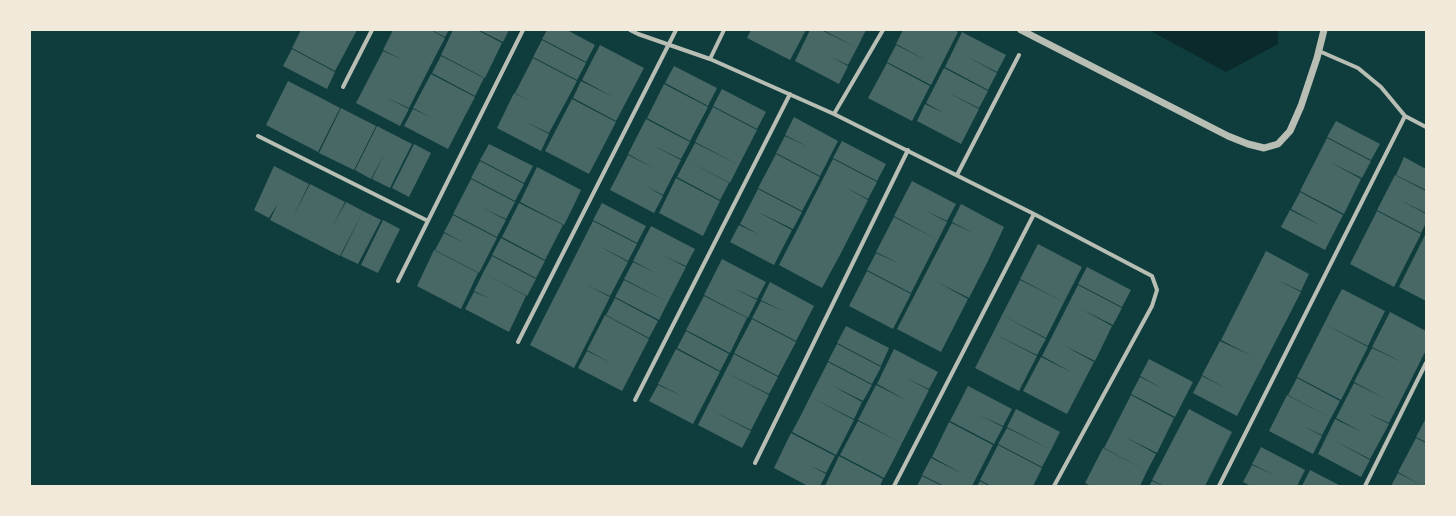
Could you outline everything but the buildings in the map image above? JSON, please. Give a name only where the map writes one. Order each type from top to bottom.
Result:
[{"type":"street","points":[[343,87],[372,30]]},
{"type":"street","points":[[398,281],[523,30]]},
{"type":"street","points":[[630,30],[710,59],[834,114],[1034,214],[1152,276],[1157,290],[1152,306],[1054,486]]},
{"type":"street","points":[[518,342],[676,30]]},
{"type":"street","points":[[710,59],[724,30]]},
{"type":"street","points":[[834,114],[882,30]]},
{"type":"street","points":[[1021,30],[1228,136],[1248,144],[1264,148],[1278,144],[1290,131],[1301,106],[1319,52],[1324,30]]},
{"type":"street","points":[[1319,52],[1358,68],[1381,87],[1405,116],[1426,127]]},
{"type":"street","points":[[956,175],[1019,55]]},
{"type":"street","points":[[635,400],[790,94]]},
{"type":"street","points":[[1220,486],[1405,116]]},
{"type":"street","points":[[258,136],[428,221]]},
{"type":"street","points":[[754,463],[908,150]]},
{"type":"street","points":[[894,486],[1034,214]]},
{"type":"street","points":[[1365,486],[1426,363]]},
{"type":"water","points":[[1149,30],[1278,30],[1278,44],[1226,72]]}]
